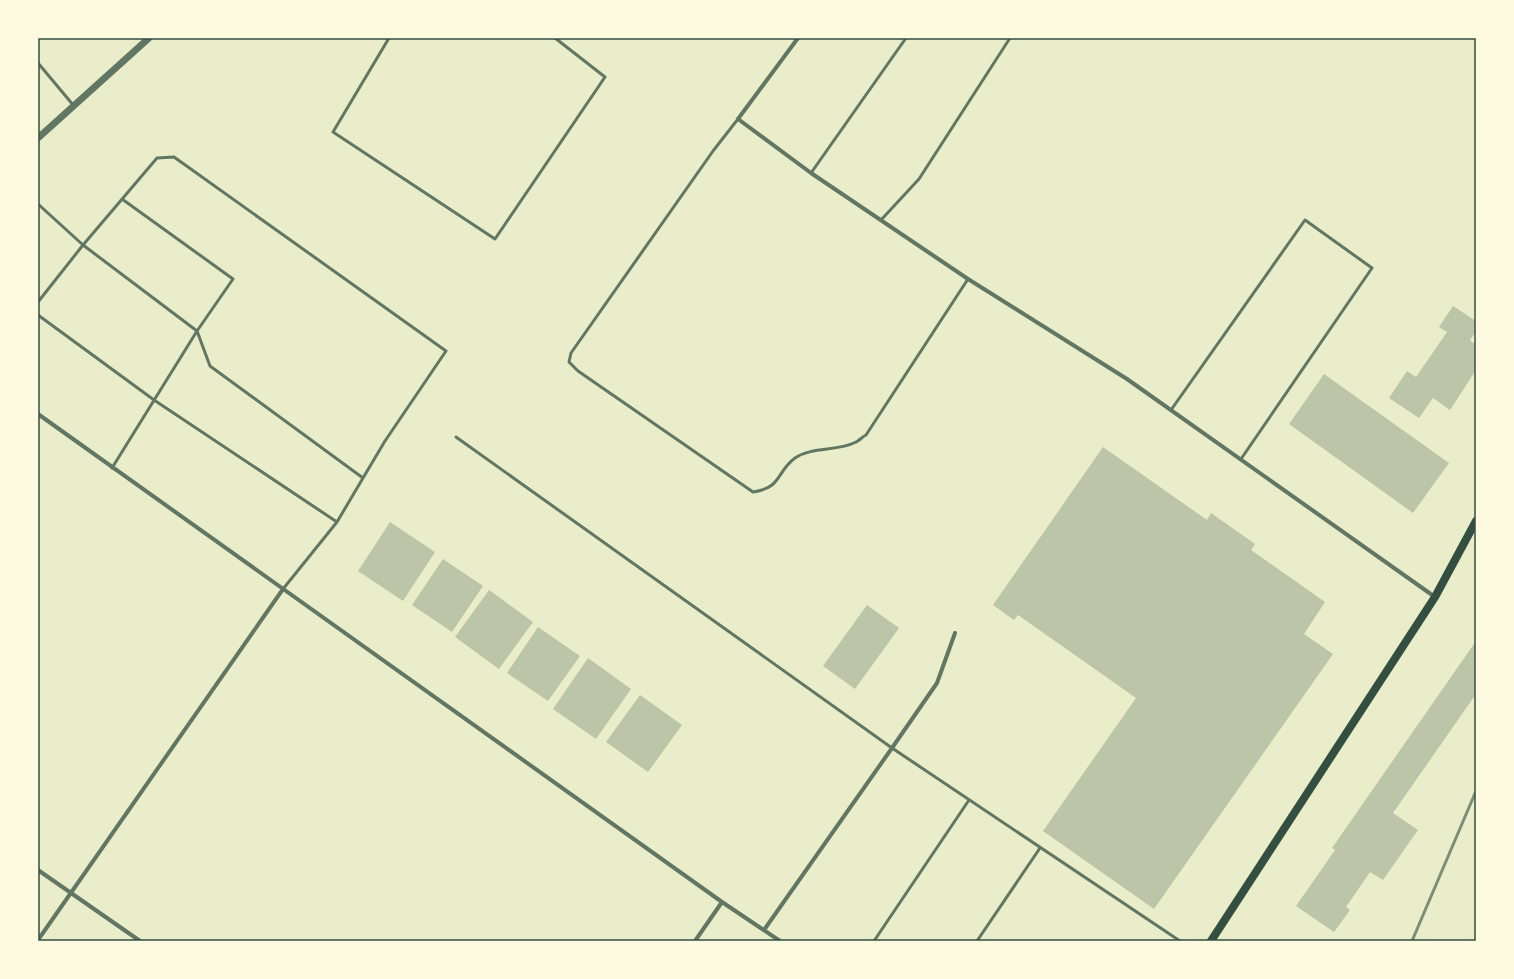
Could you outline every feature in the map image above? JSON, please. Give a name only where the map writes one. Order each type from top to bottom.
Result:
[{"type":"main road","points":[[1211,941],[1435,597],[1476,521]]},
{"type":"street","points":[[38,138],[149,38]]},
{"type":"street","points":[[798,38],[738,119],[812,173],[968,279],[1127,379],[1435,597]]},
{"type":"street","points":[[38,414],[722,902],[780,941]]},
{"type":"street","points":[[38,940],[283,589]]},
{"type":"street","points":[[764,930],[937,683],[955,633]]},
{"type":"street","points":[[38,870],[140,941]]},
{"type":"street","points":[[695,941],[722,902]]},
{"type":"lane","points":[[389,38],[333,132],[494,239],[605,77],[555,38]]},
{"type":"lane","points":[[812,173],[906,38]]},
{"type":"lane","points":[[881,220],[919,179],[1010,38]]},
{"type":"lane","points":[[38,63],[74,106]]},
{"type":"lane","points":[[738,119],[713,151],[571,353],[569,362],[578,371],[753,492],[763,490],[773,485],[785,468],[796,458],[807,453],[845,446],[856,442],[866,435],[968,279]]},
{"type":"lane","points":[[38,302],[82,245],[157,158],[174,157],[446,351],[385,441],[337,522],[283,589]]},
{"type":"lane","points":[[112,468],[197,331],[233,279],[122,199]]},
{"type":"lane","points":[[38,204],[82,245],[197,331],[210,366],[363,478]]},
{"type":"lane","points":[[1171,410],[1305,220],[1372,268],[1241,459]]},
{"type":"lane","points":[[38,315],[154,400],[337,522]]},
{"type":"lane","points":[[456,436],[892,748],[1180,941]]},
{"type":"lane","points":[[874,941],[969,800]]},
{"type":"lane","points":[[976,941],[1040,848]]},
{"type":"building","points":[[1453,306],[1476,321],[1476,331],[1470,340],[1476,345],[1476,370],[1450,410],[1433,398],[1419,418],[1389,398],[1407,371],[1416,377],[1447,332],[1439,327]]},
{"type":"building","points":[[1324,374],[1449,463],[1413,513],[1289,424]]},
{"type":"building","points":[[1103,447],[1207,520],[1211,513],[1255,544],[1251,550],[1325,602],[1304,634],[1333,654],[1154,909],[1043,831],[1136,698],[1018,615],[1014,620],[993,605]]},
{"type":"building","points":[[390,522],[435,552],[403,601],[358,571]]},
{"type":"building","points":[[443,559],[483,586],[452,632],[412,605]]},
{"type":"building","points":[[489,590],[533,622],[499,669],[455,637]]},
{"type":"building","points":[[867,605],[899,628],[855,689],[823,666]]},
{"type":"building","points":[[538,627],[580,656],[548,701],[507,673]]},
{"type":"building","points":[[1476,641],[1476,694],[1393,813],[1418,830],[1383,880],[1370,872],[1346,907],[1350,910],[1334,932],[1296,906],[1335,850],[1332,848]]},
{"type":"building","points":[[588,658],[631,689],[596,739],[553,709]]},
{"type":"building","points":[[640,695],[682,725],[648,772],[606,742]]},
{"type":"railway","points":[[1412,941],[1476,791]]}]
